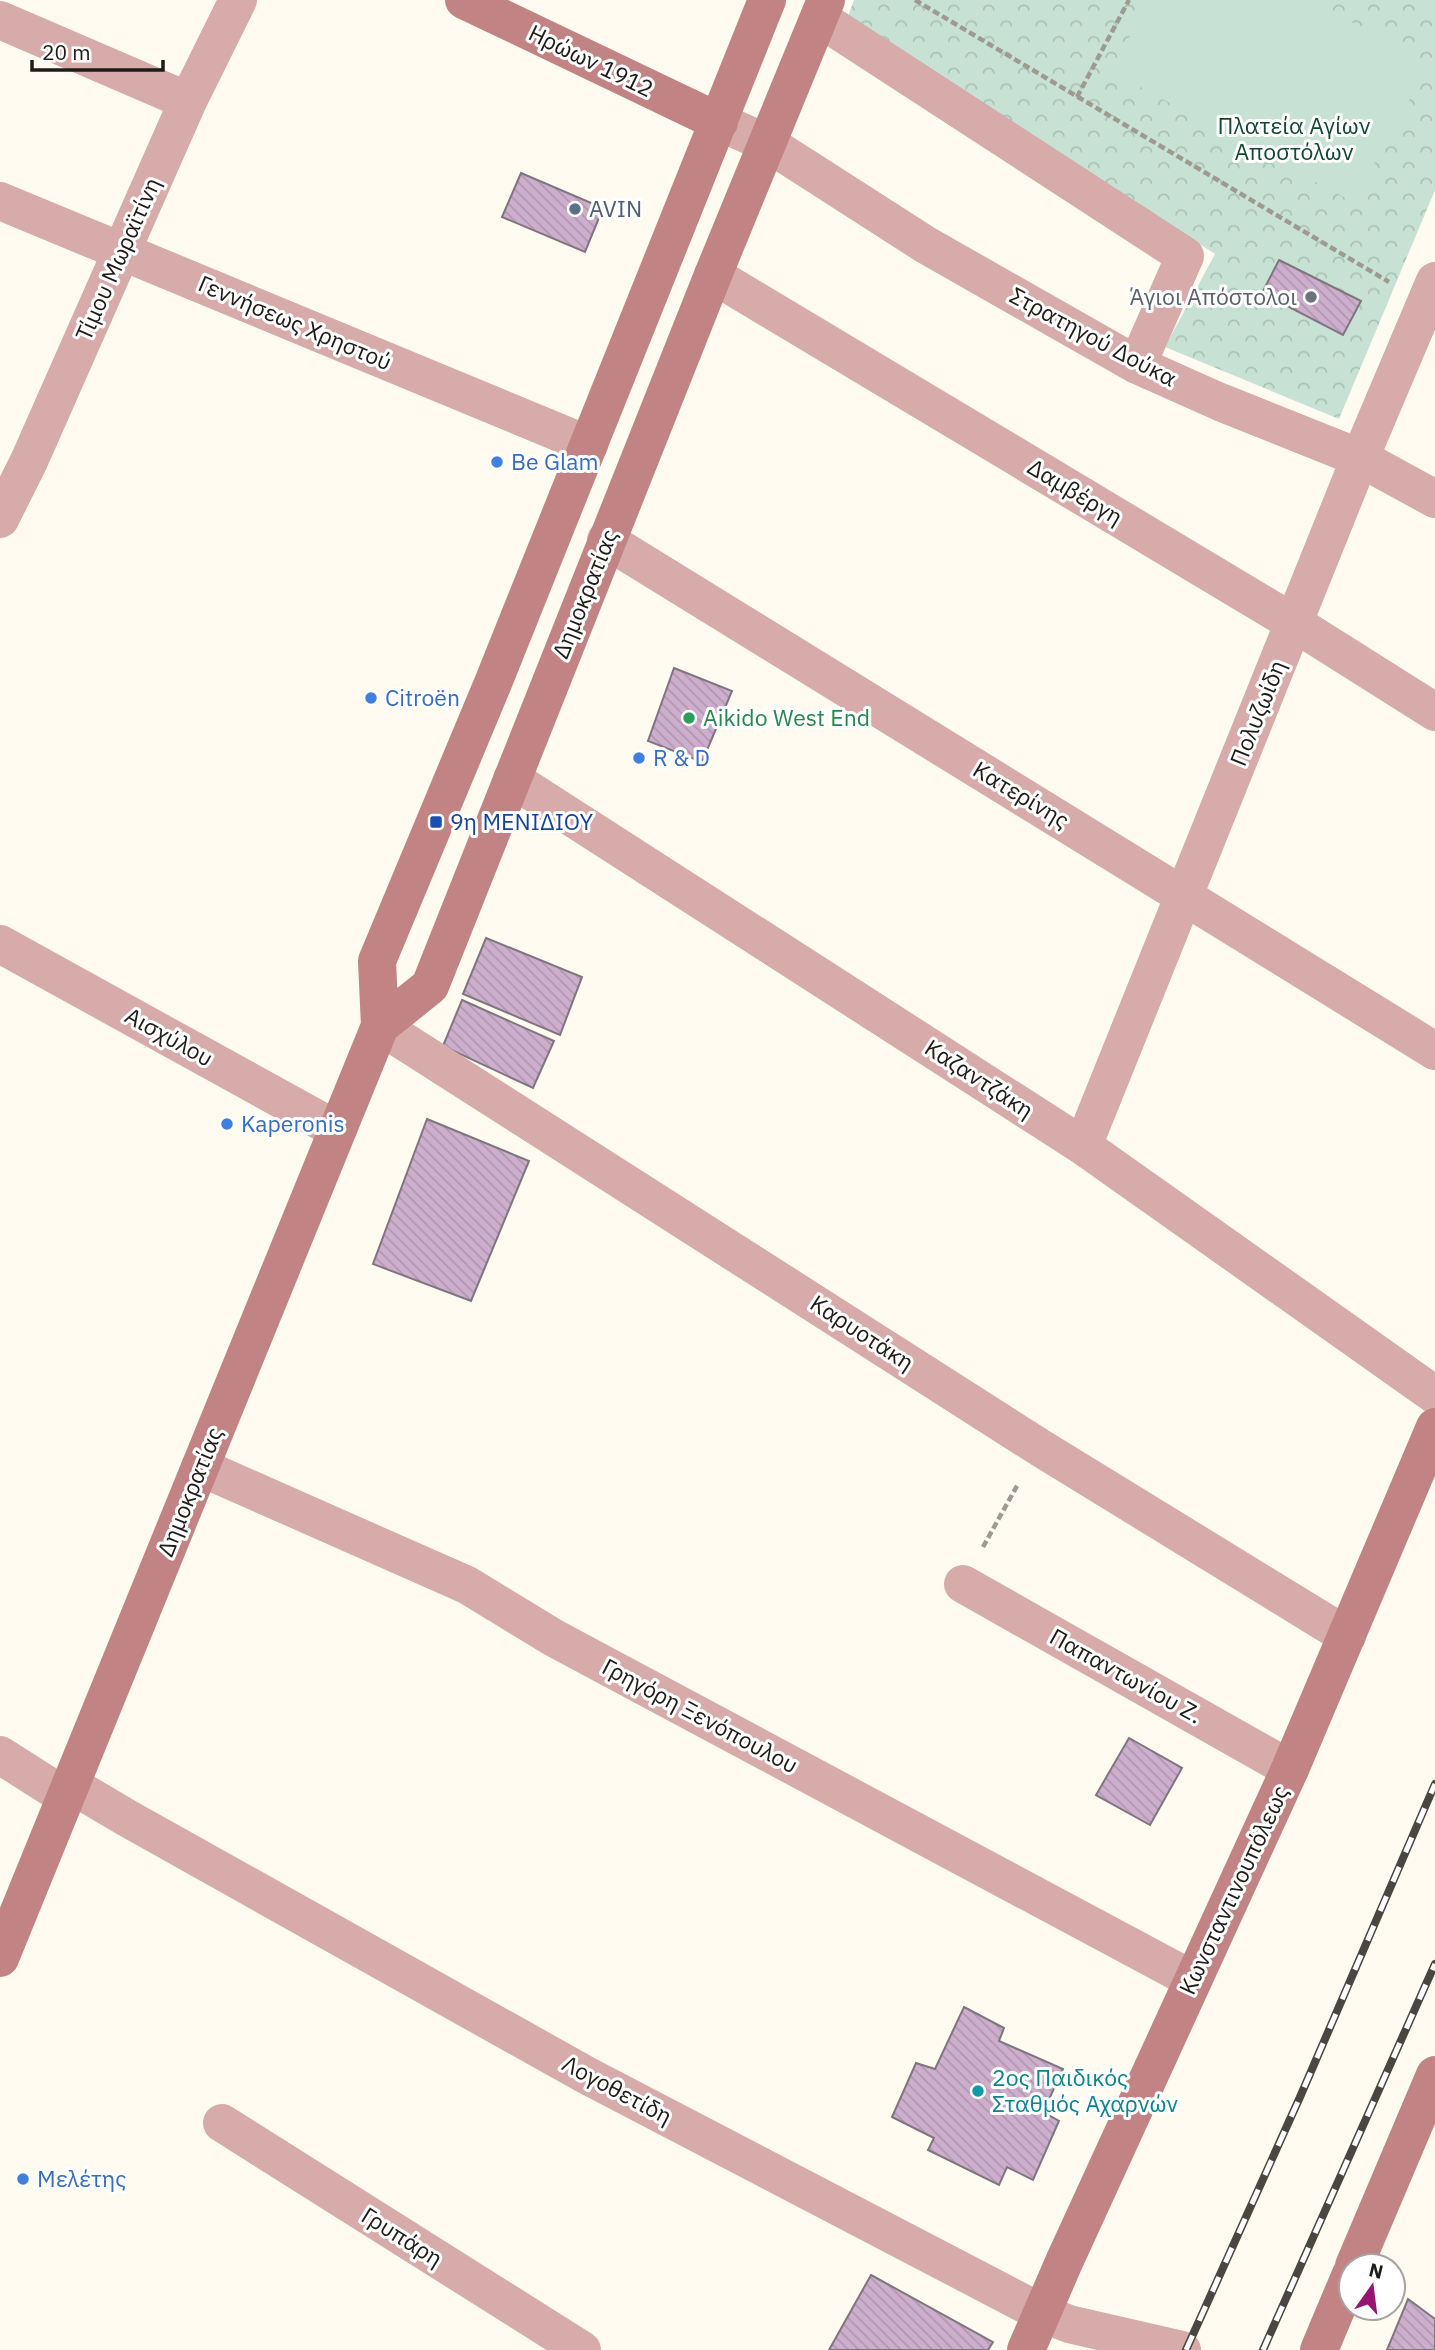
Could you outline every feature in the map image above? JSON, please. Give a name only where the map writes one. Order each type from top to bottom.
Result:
[{"type":"main road","name":"Ηρώων 1912","points":[[464,0],[719,122]]},
{"type":"main road","name":"Δημοκρατίας","points":[[0,1958],[380,1026],[377,961],[589,445],[767,0]]},
{"type":"main road","name":"Δημοκρατίας","points":[[380,1026],[430,986],[606,540],[822,9]]},
{"type":"main road","name":"Κωνσταντινουπόλεως","points":[[1026,2350],[1290,1769],[1435,1427]]},
{"type":"main road","points":[[1360,2252],[1435,2075]]},
{"type":"main road","points":[[1319,2350],[1337,2307]]},
{"type":"street","name":"Τίμου Μωραϊτίνη","points":[[0,520],[14,456],[122,250],[188,101],[239,0]]},
{"type":"street","points":[[822,9],[1185,256],[1137,365]]},
{"type":"street","points":[[0,20],[188,101]]},
{"type":"street","points":[[719,122],[767,144]]},
{"type":"street","name":"Στρατηγού Δούκα","points":[[767,144],[926,245],[1137,365],[1360,457],[1435,499]]},
{"type":"street","name":"Γεννήσεως Χρηστού","points":[[0,201],[589,445]]},
{"type":"street","name":"Δαμβέργη","points":[[713,275],[1294,623],[1435,712]]},
{"type":"street","name":"Πολυζωίδη","points":[[1083,1146],[1360,457],[1435,281]]},
{"type":"street","name":"Κατερίνης","points":[[606,540],[1435,1051]]},
{"type":"street","name":"Καζαντζάκη","points":[[512,779],[1083,1146],[1435,1395]]},
{"type":"street","name":"Αισχύλου","points":[[0,944],[337,1130]]},
{"type":"street","name":"Καρυοτάκη","points":[[380,1026],[1039,1447],[1347,1636]]},
{"type":"street","name":"Γρηγόρη Ξενόπουλου","points":[[200,1467],[467,1585],[554,1638],[1193,1980]]},
{"type":"street","name":"Παπαντωνίου Ζ.","points":[[963,1584],[1290,1769]]},
{"type":"street","name":"Λογοθετίδη","points":[[0,1755],[139,1825],[586,2075],[1042,2313],[1069,2324],[1182,2350]]},
{"type":"street","name":"Γρυπάρη","points":[[222,2123],[582,2350]]},
{"type":"path","points":[[915,0],[1395,286]]},
{"type":"path","points":[[1077,97],[1129,0]]},
{"type":"path","points":[[963,1584],[1039,1447]]},
{"type":"green space","name":"Πλατεία Αγίων Αποστόλων","points":[[854,0],[1435,0],[1435,190],[1339,419],[1165,347],[1215,254],[848,16]]},
{"type":"green space","points":[[1150,0],[1311,0],[1429,64],[1353,202],[1111,71]]},
{"type":"building","points":[[521,173],[603,208],[585,252],[502,217]]},
{"type":"building","name":"Άγιοι Απόστολοι","points":[[1279,260],[1361,301],[1343,335],[1262,293]]},
{"type":"building","points":[[674,668],[732,691],[702,762],[648,741]]},
{"type":"building","points":[[486,938],[582,977],[560,1035],[463,994]]},
{"type":"building","points":[[462,1000],[554,1041],[533,1088],[443,1046]]},
{"type":"building","points":[[427,1119],[529,1161],[471,1301],[373,1264]]},
{"type":"building","points":[[1129,1738],[1182,1768],[1150,1825],[1096,1795]]},
{"type":"building","name":"2ος Παιδικός Σταθμός Αχαρνών","points":[[964,2007],[1004,2028],[999,2041],[1063,2069],[1043,2112],[1059,2121],[1033,2180],[1007,2167],[999,2185],[928,2150],[934,2138],[892,2117],[916,2063],[935,2069]]},
{"type":"building","points":[[871,2275],[993,2342],[988,2350],[829,2350]]},
{"type":"building","points":[[1408,2299],[1435,2319],[1435,2350],[1387,2350],[1399,2322],[1407,2322]]},
{"type":"railway","points":[[1186,2350],[1300,2097],[1435,1784]]},
{"type":"railway","points":[[1263,2350],[1435,1964]]},
{"type":"place","name":"AVIN","points":[[575,209]]},
{"type":"place","name":"Άγιοι Απόστολοι","points":[[1311,297]]},
{"type":"place","name":"Be Glam","points":[[497,462]]},
{"type":"place","name":"Citroën","points":[[371,698]]},
{"type":"place","name":"Aikido West End","points":[[689,718]]},
{"type":"place","name":"R & D","points":[[639,758]]},
{"type":"place","name":"9η ΜΕΝΙΔΙΟΥ","points":[[436,822]]},
{"type":"place","name":"Kaperonis","points":[[227,1124]]},
{"type":"place","name":"2ος Παιδικός Σταθμός Αχαρνών","points":[[978,2091]]},
{"type":"place","name":"Μελέτης","points":[[23,2179]]}]
